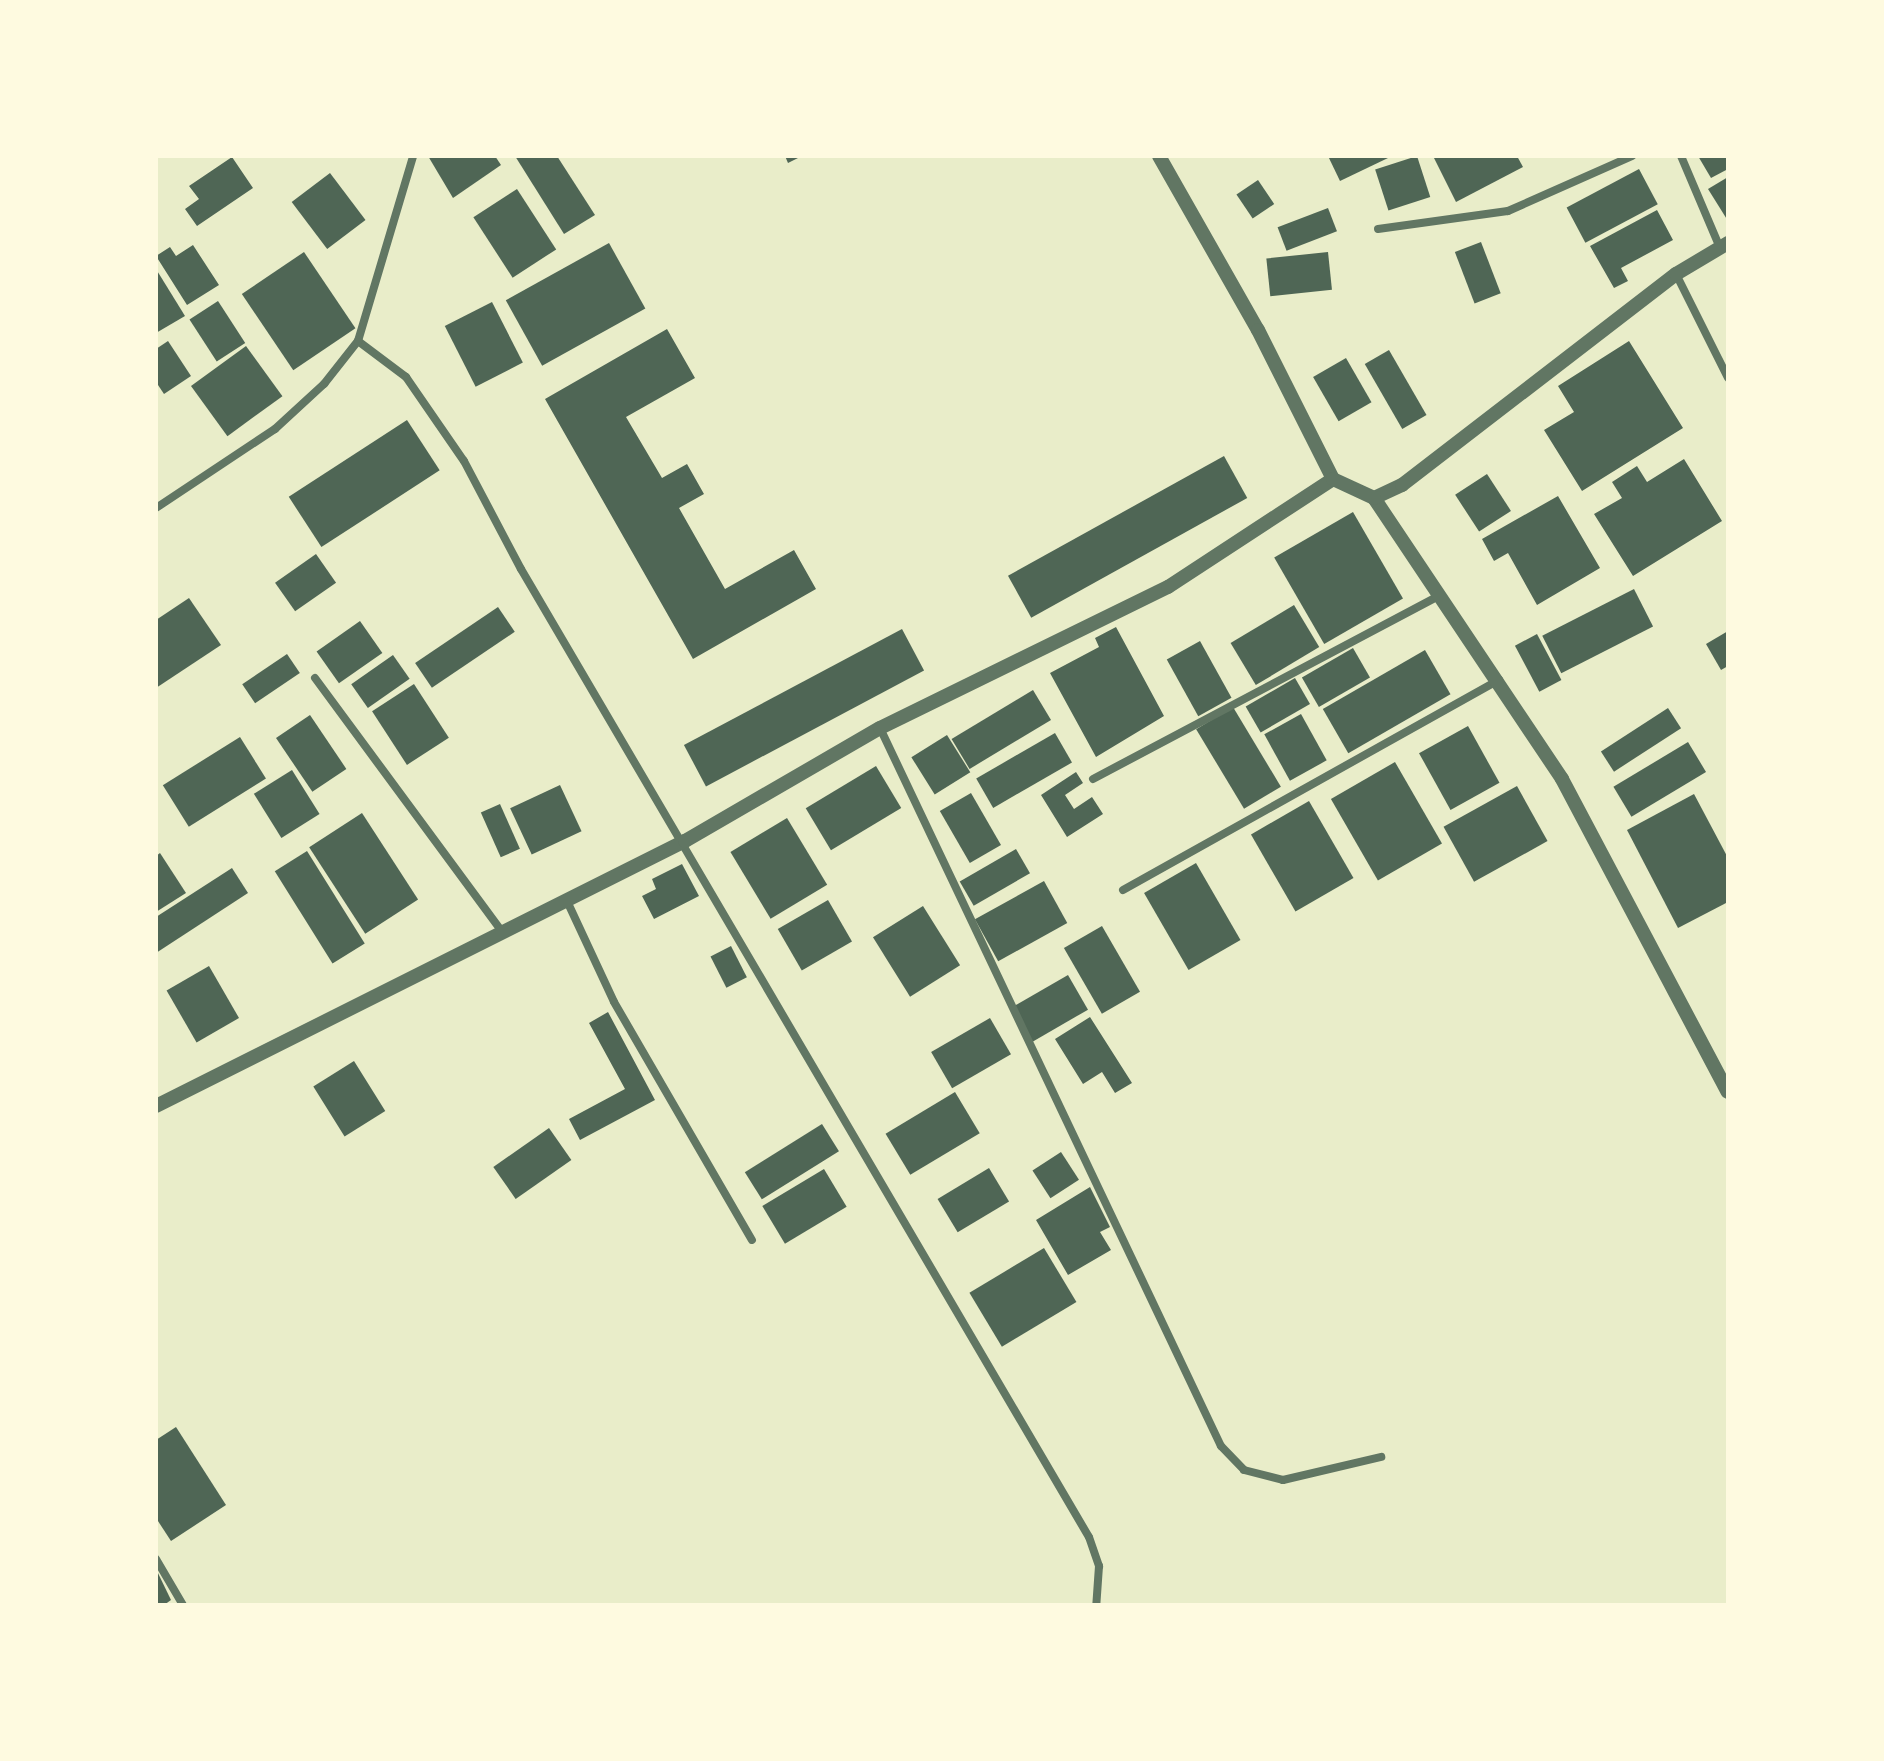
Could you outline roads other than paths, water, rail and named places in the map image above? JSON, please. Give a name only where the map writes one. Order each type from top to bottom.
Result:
[{"type":"street","points":[[156,508],[275,429],[324,384],[358,341],[413,156]]},
{"type":"street","points":[[1159,156],[1258,330],[1333,479],[1374,498],[1499,679],[1562,779],[1728,1092]]},
{"type":"street","points":[[1378,229],[1508,211],[1632,156]]},
{"type":"street","points":[[1374,498],[1402,485],[1676,274],[1724,245],[1681,156]]},
{"type":"street","points":[[1676,274],[1728,378]]},
{"type":"street","points":[[358,341],[406,377],[436,415],[685,841],[1089,1537],[1099,1566],[1096,1605]]},
{"type":"street","points":[[156,1106],[500,929],[567,901],[685,841],[880,728],[1168,587],[1333,479]]},
{"type":"street","points":[[1093,779],[1441,595]]},
{"type":"street","points":[[315,678],[500,929]]},
{"type":"street","points":[[1123,890],[1499,679]]},
{"type":"street","points":[[880,728],[1221,1446],[1244,1470],[1283,1480],[1381,1457]]},
{"type":"street","points":[[567,901],[614,1002],[752,1240]]},
{"type":"street","points":[[156,1559],[183,1605]]}]
